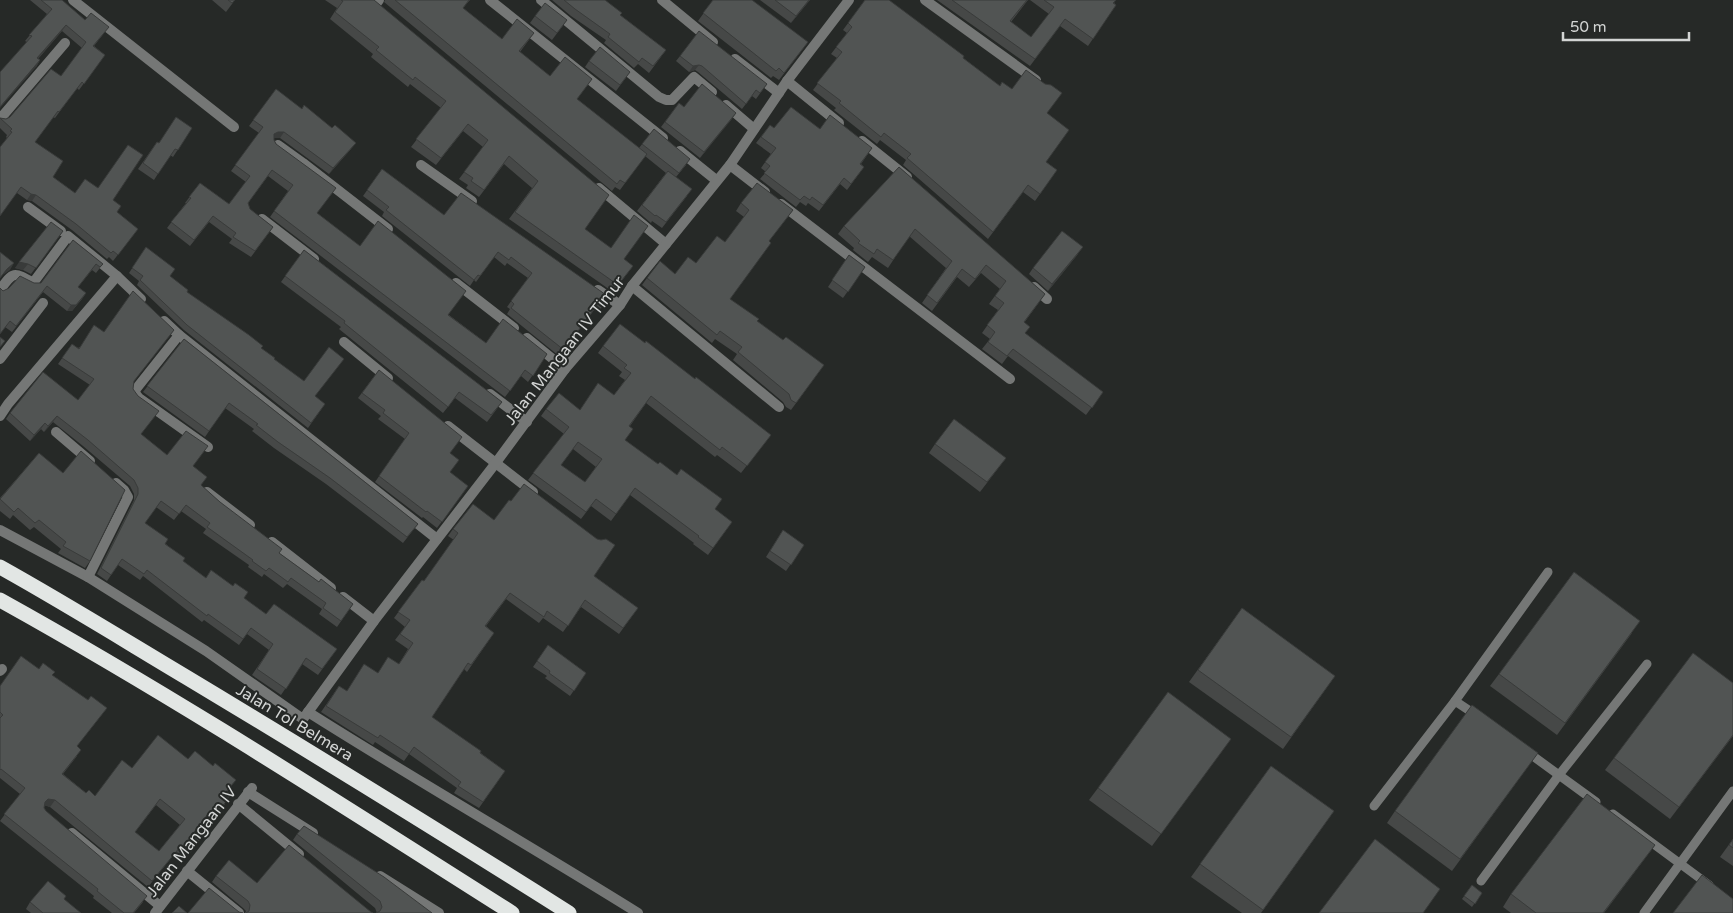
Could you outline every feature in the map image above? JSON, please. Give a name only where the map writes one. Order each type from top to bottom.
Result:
[{"type":"highway","name":"Jalan Tol Belmera","points":[[0,567],[112,631],[160,662],[354,778],[418,820],[569,913]]},
{"type":"highway","points":[[0,600],[92,652],[267,757],[512,913]]},
{"type":"street","points":[[73,0],[234,127]]},
{"type":"street","points":[[490,0],[716,180]]},
{"type":"street","points":[[541,0],[659,97],[672,100],[694,77],[754,129]]},
{"type":"street","points":[[662,0],[779,93]]},
{"type":"street","name":"Jalan Mangaan IV Timur","points":[[306,716],[374,621],[496,464],[566,369],[620,305],[632,286],[730,165],[787,82],[808,45],[849,0]]},
{"type":"street","points":[[925,0],[1044,86]]},
{"type":"street","points":[[0,119],[65,43]]},
{"type":"street","points":[[787,82],[912,182]]},
{"type":"street","points":[[276,144],[396,235]]},
{"type":"street","points":[[421,165],[478,205]]},
{"type":"street","points":[[730,165],[1010,379]]},
{"type":"street","points":[[590,181],[666,244]]},
{"type":"street","points":[[28,208],[68,236],[117,276],[179,335],[437,538]]},
{"type":"street","points":[[250,210],[321,265]]},
{"type":"street","points":[[0,290],[10,276],[14,275],[21,275],[33,283],[68,236]]},
{"type":"street","points":[[0,416],[8,404],[117,276]]},
{"type":"street","points":[[450,278],[566,369]]},
{"type":"street","points":[[1025,279],[1047,299]]},
{"type":"street","points":[[589,284],[620,305]]},
{"type":"street","points":[[632,286],[779,407]]},
{"type":"street","points":[[0,359],[43,303]]},
{"type":"street","points":[[179,335],[136,389],[135,393],[139,398],[208,447]]},
{"type":"street","points":[[344,342],[397,385]]},
{"type":"street","points":[[479,386],[527,422]]},
{"type":"street","points":[[442,421],[542,499]]},
{"type":"street","points":[[56,432],[124,490],[128,497],[88,578]]},
{"type":"street","points":[[207,492],[374,621]]},
{"type":"street","points":[[0,530],[88,578],[306,716],[526,844],[638,913]]},
{"type":"street","name":"Jalan Mangaan IV","points":[[158,909],[250,790],[323,840]]},
{"type":"street","points":[[238,804],[305,859]]},
{"type":"street","points":[[61,824],[158,909]]},
{"type":"street","points":[[187,871],[239,913]]},
{"type":"street","points":[[373,871],[439,913]]},
{"type":"lane","points":[[1374,806],[1456,701],[1548,572]]},
{"type":"lane","points":[[1481,881],[1559,775],[1647,664]]},
{"type":"lane","points":[[1456,701],[1487,724]]},
{"type":"lane","points":[[1519,747],[1681,863],[1718,892]]},
{"type":"lane","points":[[1644,913],[1733,791]]},
{"type":"building","points":[[41,0],[62,0],[85,20],[91,13],[109,27],[93,46],[105,55],[84,84],[82,82],[35,142],[63,161],[53,177],[75,193],[85,179],[98,188],[128,145],[143,155],[113,200],[121,206],[117,212],[138,229],[118,255],[113,251],[111,253],[76,224],[36,195],[21,187],[0,216],[0,147],[12,132],[10,131],[12,129],[0,118],[6,119],[10,117],[51,69],[61,76],[86,42],[66,25],[37,58],[40,60],[0,107],[0,72],[32,36],[29,35],[52,9]]},
{"type":"building","points":[[341,0],[374,0],[609,195],[585,229],[611,248],[634,215],[648,226],[624,259],[633,266],[618,285],[515,212],[538,181],[509,156],[484,190],[471,181],[473,178],[464,172],[488,140],[468,124],[441,158],[416,139],[446,101],[415,77],[413,80],[376,50],[379,47],[335,12],[343,1]]},
{"type":"building","points":[[395,0],[469,0],[463,8],[502,39],[517,19],[534,33],[519,51],[550,76],[565,57],[592,79],[577,99],[647,154],[625,183],[620,180],[617,184]]},
{"type":"building","points":[[564,0],[605,0],[622,13],[620,15],[666,50],[653,66],[642,58],[639,62],[608,37],[610,34]]},
{"type":"building","points":[[713,0],[752,0],[808,42],[784,73],[779,68],[776,71],[703,13]]},
{"type":"building","points":[[775,0],[809,0],[796,16]]},
{"type":"building","points":[[865,0],[889,0],[964,56],[963,58],[1000,86],[1002,82],[1012,89],[1026,70],[1045,84],[1051,85],[1062,93],[1047,113],[1069,130],[1046,162],[1057,170],[1040,194],[1028,185],[993,232],[907,158],[911,154],[884,133],[881,137],[839,103],[841,101],[817,83],[842,52],[836,47],[852,27],[848,23]]},
{"type":"building","points":[[952,0],[1027,0],[1010,21],[1031,37],[1054,7],[1044,0],[1116,0],[1113,3],[1116,5],[1093,39],[1065,19],[1035,59]]},
{"type":"building","points":[[545,3],[567,20],[557,33],[535,16]]},
{"type":"building","points":[[699,31],[767,84],[760,93],[756,90],[746,104],[702,66],[693,66],[680,56]]},
{"type":"building","points":[[600,47],[630,72],[620,85],[589,61]]},
{"type":"building","points":[[702,84],[736,113],[704,152],[665,122],[679,103],[684,107]]},
{"type":"building","points":[[276,89],[302,109],[304,105],[332,128],[335,125],[356,143],[333,168],[284,132],[274,134],[276,144],[336,188],[317,213],[360,246],[378,221],[466,291],[448,315],[486,343],[503,319],[547,354],[533,376],[525,370],[510,391],[274,211],[293,185],[272,170],[248,203],[250,209],[273,227],[255,251],[233,237],[236,233],[213,216],[194,240],[171,222],[191,198],[189,197],[200,183],[229,204],[250,176],[235,165],[263,127],[253,120]]},
{"type":"building","points":[[791,107],[820,129],[830,115],[872,148],[860,164],[864,167],[851,184],[844,178],[823,205],[812,197],[810,200],[804,196],[800,200],[764,173],[770,166],[765,162],[776,148],[761,137],[770,125],[774,128]]},
{"type":"building","points":[[176,117],[192,128],[178,150],[175,149],[158,174],[143,163]]},
{"type":"building","points":[[654,129],[690,159],[679,173],[642,144]]},
{"type":"building","points":[[899,167],[1045,294],[1024,322],[1030,327],[1025,333],[1103,392],[1092,408],[1013,349],[1007,356],[988,342],[995,332],[987,325],[1004,303],[995,296],[1006,281],[986,265],[975,279],[962,269],[937,303],[927,295],[952,261],[915,229],[893,260],[877,249],[874,254],[858,243],[860,241],[844,226]]},
{"type":"building","points":[[382,169],[444,215],[461,193],[609,297],[602,307],[598,304],[564,350],[511,308],[514,304],[511,301],[532,273],[511,257],[509,260],[498,252],[480,276],[478,275],[474,280],[386,210],[389,207],[367,190]]},
{"type":"building","points":[[668,171],[692,189],[666,222],[642,205]]},
{"type":"building","points":[[757,183],[793,210],[769,241],[771,243],[730,299],[759,319],[757,321],[783,340],[786,337],[824,365],[796,403],[791,400],[789,394],[738,352],[742,347],[720,331],[717,335],[647,278],[660,261],[675,274],[688,257],[696,263],[717,236],[725,242],[749,210],[741,203]]},
{"type":"building","points":[[51,222],[63,231],[36,268],[19,262]]},
{"type":"building","points":[[1062,231],[1083,247],[1052,284],[1033,268]]},
{"type":"building","points":[[73,240],[103,264],[100,267],[96,264],[78,287],[86,293],[76,305],[71,305],[47,286],[16,326],[10,321],[0,334],[0,288],[3,291],[9,288],[20,276],[34,283],[41,283]]},
{"type":"building","points":[[146,247],[175,269],[170,276],[188,290],[187,292],[249,335],[263,346],[261,348],[274,359],[304,381],[329,347],[344,359],[315,396],[325,404],[311,423],[187,325],[140,280],[143,276],[132,268]]},
{"type":"building","points":[[304,250],[502,402],[491,415],[459,392],[448,407],[344,323],[345,321],[285,276]]},
{"type":"building","points":[[0,252],[14,263],[0,278]]},
{"type":"building","points":[[849,255],[865,267],[848,292],[832,280]]},
{"type":"building","points":[[133,291],[174,330],[134,381],[133,389],[138,396],[159,411],[141,434],[167,455],[186,431],[208,446],[193,466],[207,477],[201,485],[220,502],[282,549],[279,553],[319,582],[321,579],[353,604],[341,621],[323,608],[326,603],[291,578],[288,582],[269,568],[266,571],[207,527],[210,523],[186,505],[179,514],[161,501],[145,523],[168,539],[165,544],[185,558],[183,561],[206,578],[211,570],[233,586],[235,583],[248,592],[244,598],[266,614],[274,604],[337,649],[322,669],[306,658],[286,689],[257,669],[273,644],[251,628],[243,639],[208,614],[207,616],[147,570],[144,574],[122,559],[111,575],[101,568],[138,494],[138,488],[134,480],[57,416],[48,426],[45,423],[34,435],[10,413],[43,372],[78,400],[94,379],[62,358],[72,344],[79,349],[94,325],[104,332]]},
{"type":"building","points":[[620,324],[645,343],[646,341],[695,379],[696,377],[771,435],[747,466],[722,447],[720,450],[651,396],[629,426],[633,429],[625,440],[677,475],[681,469],[722,499],[715,509],[732,522],[713,548],[635,488],[616,514],[596,499],[586,512],[533,473],[569,427],[546,409],[559,393],[580,410],[598,383],[614,395],[631,373],[624,368],[627,365],[603,346]],"holes":[[[578,442],[602,459],[585,482],[561,465]]]},
{"type":"building","points":[[0,337],[5,341],[0,347]]},
{"type":"building","points":[[184,339],[418,524],[407,537],[330,478],[278,442],[256,425],[258,424],[229,403],[209,431],[147,386]]},
{"type":"building","points":[[379,370],[462,437],[450,453],[459,460],[450,472],[468,486],[442,522],[379,476],[409,433],[383,413],[385,410],[362,393]]},
{"type":"building","points":[[954,419],[1006,458],[987,482],[935,444]]},
{"type":"building","points":[[81,451],[125,490],[90,561],[63,546],[66,542],[39,520],[35,523],[18,508],[14,512],[0,499],[39,453],[63,473]]},
{"type":"building","points":[[524,484],[597,539],[606,539],[615,545],[594,576],[638,608],[623,628],[585,600],[568,626],[547,611],[544,617],[510,593],[485,626],[494,633],[471,665],[468,663],[432,717],[481,751],[480,753],[505,771],[483,802],[458,786],[461,782],[414,747],[409,754],[380,735],[378,738],[326,706],[339,686],[347,691],[364,664],[378,673],[388,657],[399,664],[413,643],[400,634],[410,620],[398,612],[422,580],[424,581],[458,533],[453,529],[473,504],[494,520]]},
{"type":"building","points":[[783,530],[804,545],[791,565],[770,551]]},
{"type":"building","points":[[1574,572],[1640,621],[1565,723],[1499,674]]},
{"type":"building","points":[[1242,608],[1335,676],[1291,737],[1198,670]]},
{"type":"building","points":[[548,645],[586,673],[574,691],[549,673],[550,671],[537,661]]},
{"type":"building","points":[[1693,653],[1733,683],[1733,735],[1679,807],[1614,758]]},
{"type":"building","points":[[21,656],[39,669],[43,663],[55,672],[52,675],[88,700],[91,696],[107,708],[77,746],[81,750],[62,774],[86,793],[89,790],[95,796],[122,760],[132,768],[158,735],[188,759],[195,751],[213,766],[215,763],[236,780],[224,794],[229,798],[216,814],[211,810],[194,832],[201,838],[189,854],[180,847],[152,881],[55,800],[48,799],[45,802],[44,808],[46,811],[147,896],[133,913],[124,913],[97,891],[98,889],[4,814],[25,788],[0,770],[0,718],[3,715],[0,712],[0,686]],"holes":[[[160,799],[185,819],[159,851],[135,832]]]},
{"type":"building","points":[[1168,692],[1231,739],[1161,834],[1098,788]]},
{"type":"building","points":[[1472,705],[1538,753],[1460,859],[1395,811]]},
{"type":"building","points":[[1271,766],[1334,811],[1263,910],[1200,864]]},
{"type":"building","points":[[1587,794],[1655,845],[1603,913],[1536,913],[1511,894]]},
{"type":"building","points":[[304,826],[384,877],[432,913],[376,913],[382,907],[380,901],[297,834]]},
{"type":"building","points":[[1375,839],[1440,889],[1423,913],[1319,913]]},
{"type":"building","points":[[1733,839],[1733,848],[1729,845]]},
{"type":"building","points":[[289,845],[373,913],[246,913],[249,911],[250,905],[248,901],[216,876],[229,860],[257,883]]},
{"type":"building","points":[[1702,875],[1733,899],[1733,913],[1673,913]]},
{"type":"building","points":[[48,881],[66,896],[64,899],[81,913],[43,913],[30,902]]},
{"type":"building","points":[[1472,885],[1482,893],[1475,904],[1464,896]]},
{"type":"building","points":[[209,888],[239,912],[243,913],[188,913]]},
{"type":"building","points":[[179,906],[187,913],[172,913]]}]
